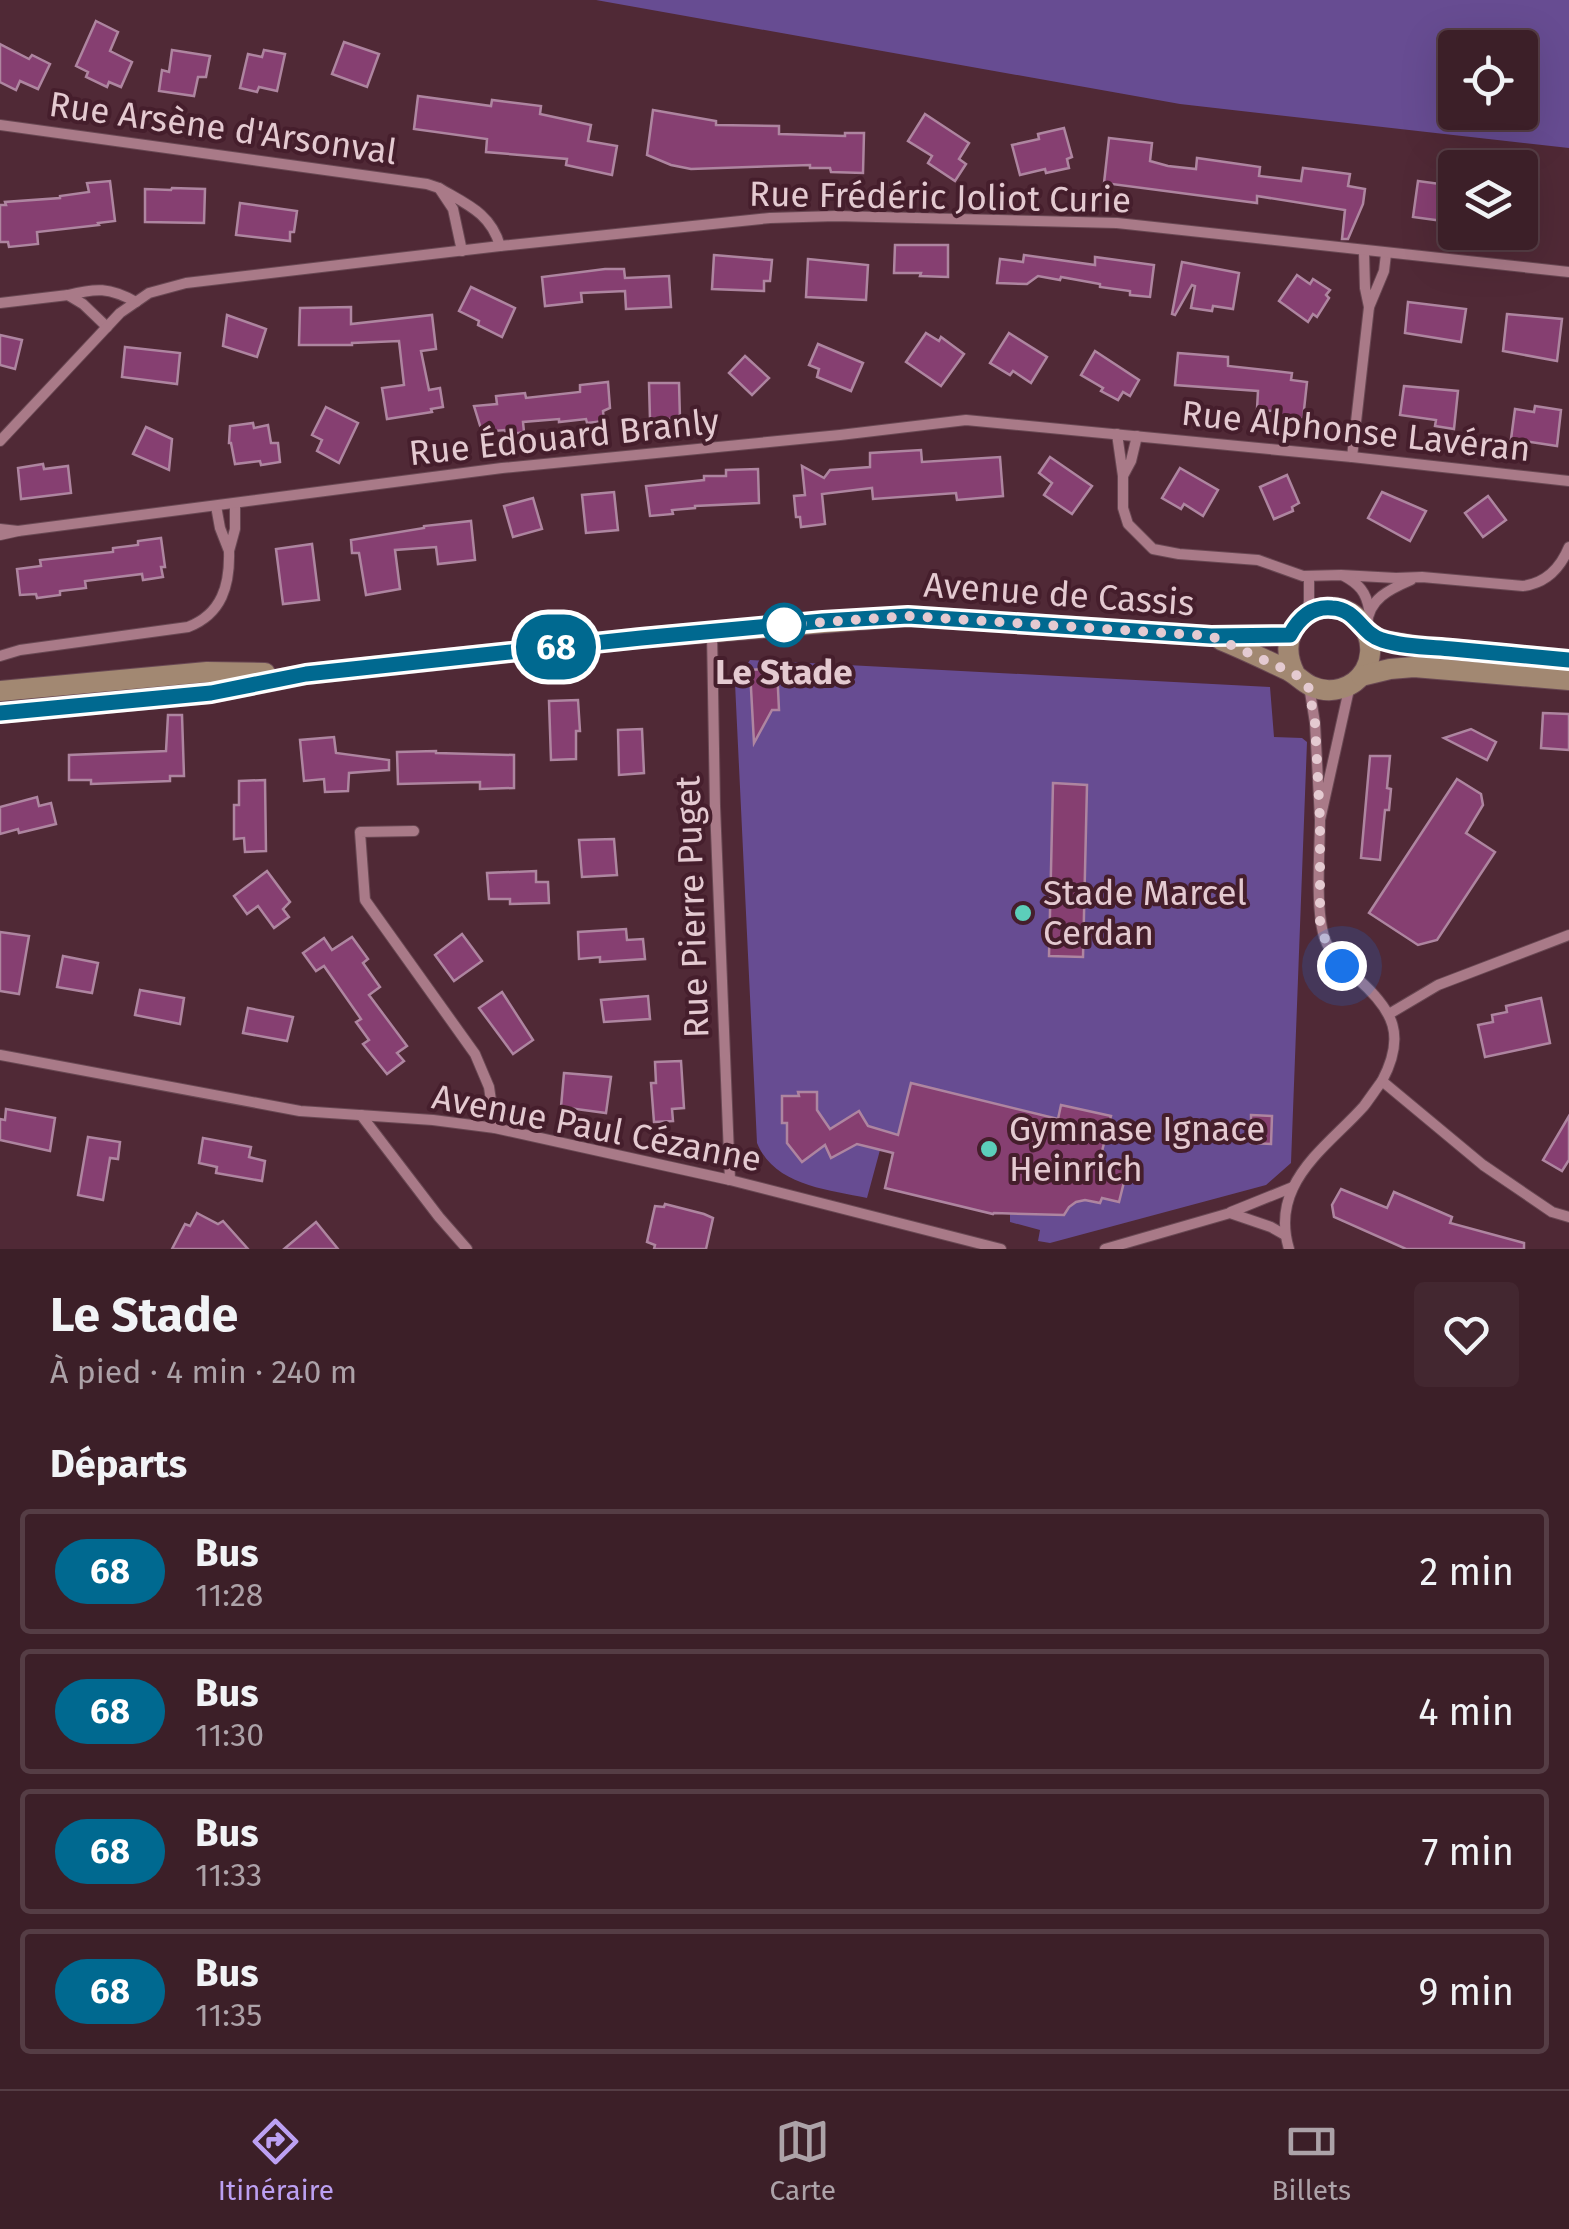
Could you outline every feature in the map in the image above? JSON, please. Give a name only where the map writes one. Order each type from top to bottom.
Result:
[{"type":"main road","points":[[1302,679],[1289,662],[1290,635],[1307,614],[1328,607],[1356,617],[1368,634],[1370,657],[1355,681]]},
{"type":"main road","name":"Avenue de Cassis","points":[[0,713],[211,693],[306,674],[908,616],[1211,636],[1290,635]]},
{"type":"main road","points":[[1368,634],[1418,646],[1569,660]]},
{"type":"main road","name":"Avenue de Cassis","points":[[1211,636],[1322,690],[1336,690],[1390,668],[1414,667],[1569,680]]},
{"type":"main road","name":"Avenue de Cassis","points":[[0,691],[207,672],[306,674]]},
{"type":"street","name":"Rue Arsène d'Arsonval","points":[[0,126],[427,184],[478,211],[492,224],[500,246]]},
{"type":"street","name":"Rue Arsène d'Arsonval","points":[[438,188],[453,209],[462,250]]},
{"type":"street","name":"Rue Frédéric Joliot Curie","points":[[0,441],[107,327],[149,293],[186,283],[462,250],[770,218],[836,216],[1117,224],[1569,272]]},
{"type":"street","points":[[1364,252],[1369,307]]},
{"type":"street","points":[[1352,457],[1369,307],[1386,254]]},
{"type":"street","points":[[0,303],[94,288],[112,290],[136,302]]},
{"type":"street","points":[[68,295],[107,327]]},
{"type":"street","name":"Rue Édouard Branly","points":[[0,532],[502,468],[966,420],[1137,436]]},
{"type":"street","points":[[1117,434],[1123,508],[1128,524],[1153,549],[1258,560],[1308,576],[1422,577],[1510,586],[1540,584],[1562,564],[1569,547]]},
{"type":"street","points":[[1123,476],[1137,436]]},
{"type":"street","name":"Rue Alphonse Lavéran","points":[[1137,436],[1569,481]]},
{"type":"street","points":[[0,656],[199,623],[212,613],[225,594],[236,504]]},
{"type":"street","points":[[216,506],[229,551]]},
{"type":"street","points":[[1341,574],[1359,585],[1367,596],[1368,634]]},
{"type":"street","points":[[1307,614],[1308,576]]},
{"type":"street","points":[[1370,609],[1387,592],[1422,577]]},
{"type":"street","name":"Rue Pierre Puget","points":[[712,632],[730,1180]]},
{"type":"street","points":[[1289,1249],[1285,1214],[1293,1188],[1382,1081],[1396,1044],[1390,1014],[1342,966],[1326,943],[1320,921],[1315,723],[1302,679]]},
{"type":"street","points":[[1320,820],[1355,681]]},
{"type":"street","points":[[414,832],[360,832],[365,900],[475,1054],[488,1087],[496,1128]]},
{"type":"street","points":[[1390,1014],[1438,985],[1569,935]]},
{"type":"street","name":"Avenue Paul Cézanne","points":[[0,1055],[289,1109],[496,1128],[730,1180],[1001,1249]]},
{"type":"street","points":[[1382,1081],[1483,1165],[1552,1212],[1569,1217]]},
{"type":"street","points":[[362,1115],[467,1249]]},
{"type":"street","points":[[1104,1249],[1230,1212],[1293,1188]]},
{"type":"street","points":[[1230,1212],[1286,1236]]},
{"type":"shaded area","points":[[596,0],[1569,0],[1569,148],[1180,104]]},
{"type":"shaded area","name":"Stade Marcel Cerdan","points":[[750,660],[1270,687],[1274,737],[1302,738],[1307,742],[1291,1163],[1266,1185],[1050,1243],[1038,1241],[1040,1230],[1010,1222],[1010,1214],[1064,1215],[1079,1202],[1100,1203],[1102,1198],[1119,1202],[1127,1170],[1099,1163],[1110,1117],[1061,1105],[1058,1119],[912,1084],[898,1135],[878,1129],[873,1148],[880,1150],[867,1198],[819,1188],[776,1168],[757,1143],[735,683]]},
{"type":"building","points":[[96,21],[118,32],[110,51],[132,62],[121,87],[109,82],[107,87],[86,77],[88,72],[76,66]]},
{"type":"building","points":[[344,42],[379,54],[367,87],[332,74]]},
{"type":"building","points":[[0,44],[29,59],[32,55],[50,64],[38,89],[20,81],[16,90],[0,82]]},
{"type":"building","points":[[172,50],[210,56],[206,77],[198,77],[194,96],[159,91],[162,70],[169,72]]},
{"type":"building","points":[[264,50],[285,54],[277,91],[240,88],[248,54],[262,57]]},
{"type":"building","points":[[418,96],[491,106],[492,100],[541,106],[540,114],[591,125],[588,141],[617,146],[612,175],[566,165],[567,159],[486,152],[487,139],[414,129]]},
{"type":"building","points":[[653,110],[716,121],[716,125],[779,126],[779,134],[864,133],[863,173],[831,172],[830,168],[810,165],[691,169],[671,165],[647,155]]},
{"type":"building","points":[[925,114],[969,143],[959,159],[966,164],[955,181],[928,163],[932,156],[908,141]]},
{"type":"building","points":[[1064,128],[1072,157],[1067,159],[1069,168],[1020,175],[1012,145]]},
{"type":"building","points":[[1109,138],[1152,143],[1150,161],[1168,166],[1196,169],[1197,158],[1260,167],[1259,176],[1301,181],[1303,168],[1350,174],[1348,186],[1365,189],[1363,204],[1348,239],[1342,239],[1345,210],[1257,196],[1257,203],[1104,183]]},
{"type":"building","points":[[110,181],[115,221],[37,232],[38,244],[9,247],[8,242],[0,242],[0,205],[6,205],[5,202],[60,198],[89,192],[87,183]]},
{"type":"building","points":[[1418,181],[1438,184],[1438,220],[1413,217]]},
{"type":"building","points":[[145,189],[205,189],[204,223],[145,222]]},
{"type":"building","points":[[240,203],[297,211],[290,241],[236,235]]},
{"type":"building","points":[[895,245],[948,245],[948,277],[894,273]]},
{"type":"building","points":[[714,255],[772,260],[770,281],[764,281],[764,291],[712,289]]},
{"type":"building","points":[[1024,255],[1095,265],[1095,257],[1154,265],[1150,297],[1061,277],[1060,280],[1038,276],[1027,284],[997,283],[1000,259],[1023,262]]},
{"type":"building","points":[[808,259],[868,265],[866,300],[806,297]]},
{"type":"building","points":[[1182,262],[1239,273],[1233,309],[1191,308],[1195,286],[1192,285],[1175,315],[1172,314]]},
{"type":"building","points":[[624,269],[625,278],[669,276],[671,307],[626,309],[625,291],[581,293],[582,302],[545,306],[542,277]]},
{"type":"building","points":[[1297,275],[1330,290],[1317,317],[1313,314],[1308,322],[1279,301]]},
{"type":"building","points":[[471,287],[515,308],[502,337],[459,311]]},
{"type":"building","points":[[1408,302],[1466,309],[1461,342],[1405,333]]},
{"type":"building","points":[[351,307],[351,324],[432,315],[436,349],[421,351],[429,390],[440,388],[443,407],[387,419],[382,388],[404,385],[399,341],[299,345],[300,308]]},
{"type":"building","points":[[1507,314],[1562,319],[1557,361],[1503,351]]},
{"type":"building","points":[[227,315],[266,329],[257,357],[223,346]]},
{"type":"building","points":[[926,333],[939,341],[941,337],[964,354],[941,386],[906,362]]},
{"type":"building","points":[[1009,333],[1047,357],[1031,383],[990,363]]},
{"type":"building","points":[[0,335],[22,340],[15,369],[0,365]]},
{"type":"building","points":[[818,344],[863,363],[851,391],[817,377],[819,369],[809,365]]},
{"type":"building","points":[[125,347],[180,353],[177,384],[122,377]]},
{"type":"building","points":[[1095,351],[1139,380],[1130,396],[1123,392],[1118,400],[1081,375]]},
{"type":"building","points":[[1178,353],[1228,357],[1228,366],[1292,373],[1291,380],[1307,382],[1303,419],[1257,409],[1258,391],[1175,385]]},
{"type":"building","points":[[745,356],[769,378],[752,395],[729,373]]},
{"type":"building","points":[[608,382],[610,408],[603,411],[604,421],[523,422],[524,432],[506,435],[505,430],[482,432],[474,406],[497,404],[496,396],[525,393],[526,398],[580,392],[580,385]]},
{"type":"building","points":[[649,383],[679,383],[680,419],[650,419]]},
{"type":"building","points":[[1404,386],[1458,391],[1454,429],[1435,426],[1436,420],[1400,415]]},
{"type":"building","points":[[1535,406],[1561,410],[1557,446],[1511,439],[1515,409],[1534,412]]},
{"type":"building","points":[[326,407],[358,423],[339,463],[317,451],[322,440],[312,435]]},
{"type":"building","points":[[253,423],[254,428],[268,425],[271,443],[278,443],[280,462],[235,464],[229,443],[230,426]]},
{"type":"building","points":[[146,427],[172,439],[169,470],[133,454]]},
{"type":"building","points":[[921,450],[922,462],[1000,457],[1003,496],[957,500],[956,493],[873,499],[872,488],[822,494],[825,524],[801,527],[794,496],[805,495],[802,466],[824,478],[830,470],[870,467],[870,453]]},
{"type":"building","points":[[1050,457],[1092,486],[1072,514],[1044,495],[1052,483],[1039,473]]},
{"type":"building","points":[[43,464],[44,469],[68,466],[71,493],[21,499],[18,468]]},
{"type":"building","points":[[1180,468],[1218,490],[1203,516],[1184,504],[1181,509],[1162,498]]},
{"type":"building","points":[[758,469],[759,503],[695,506],[672,510],[673,514],[650,516],[646,486],[726,476],[726,470]]},
{"type":"building","points":[[1287,475],[1299,503],[1292,507],[1293,511],[1274,519],[1260,487]]},
{"type":"building","points":[[614,492],[618,530],[586,533],[582,495]]},
{"type":"building","points":[[1382,492],[1426,511],[1410,541],[1368,518]]},
{"type":"building","points":[[1488,496],[1506,520],[1483,537],[1465,513]]},
{"type":"building","points":[[533,498],[542,529],[513,537],[504,506]]},
{"type":"building","points":[[471,521],[475,560],[438,564],[436,547],[395,550],[400,589],[366,595],[359,553],[352,553],[351,540]]},
{"type":"building","points":[[161,538],[163,577],[143,580],[142,574],[85,581],[86,588],[60,591],[60,595],[20,595],[17,569],[41,566],[40,560],[113,552],[113,548]]},
{"type":"building","points":[[312,544],[319,600],[283,604],[276,549]]},
{"type":"building","points":[[777,668],[779,710],[772,710],[754,743],[750,670]]},
{"type":"building","points":[[578,700],[580,731],[576,731],[576,759],[551,760],[549,701]]},
{"type":"building","points":[[1543,713],[1569,714],[1569,750],[1541,748]]},
{"type":"building","points":[[168,715],[182,715],[184,776],[170,776],[170,781],[91,784],[91,780],[69,780],[69,755],[166,751]]},
{"type":"building","points":[[642,729],[644,773],[619,775],[618,730]]},
{"type":"building","points":[[1471,729],[1496,742],[1487,760],[1444,738]]},
{"type":"building","points":[[334,737],[336,753],[389,760],[389,770],[349,773],[348,791],[325,792],[324,779],[304,781],[300,740]]},
{"type":"building","points":[[397,752],[514,755],[514,788],[480,789],[480,782],[398,784]]},
{"type":"building","points":[[1370,756],[1390,756],[1389,810],[1385,810],[1380,860],[1361,858]]},
{"type":"building","points":[[1457,779],[1481,794],[1483,805],[1466,833],[1495,852],[1437,940],[1418,945],[1369,913]]},
{"type":"building","points":[[265,780],[266,851],[245,852],[244,838],[234,839],[239,781]]},
{"type":"building","points":[[1053,783],[1087,785],[1083,957],[1049,956]]},
{"type":"building","points":[[37,797],[39,806],[51,803],[56,824],[0,834],[0,807]]},
{"type":"building","points":[[614,839],[617,875],[582,877],[579,840]]},
{"type":"building","points":[[267,871],[290,902],[283,909],[289,917],[274,928],[258,906],[247,914],[234,896]]},
{"type":"building","points":[[536,871],[536,882],[548,882],[549,903],[510,904],[510,899],[489,899],[487,873]]},
{"type":"building","points":[[626,929],[627,940],[643,939],[645,959],[579,959],[578,932]]},
{"type":"building","points":[[0,932],[29,936],[19,994],[0,991]]},
{"type":"building","points":[[462,934],[482,961],[454,981],[435,955]]},
{"type":"building","points":[[352,937],[368,959],[363,963],[380,987],[369,995],[407,1046],[397,1053],[404,1061],[387,1074],[363,1044],[369,1040],[356,1022],[361,1019],[324,966],[316,971],[303,953],[324,938],[332,950]]},
{"type":"building","points":[[63,956],[98,963],[92,993],[57,987]]},
{"type":"building","points":[[140,990],[184,998],[180,1024],[135,1015]]},
{"type":"building","points":[[502,992],[533,1040],[513,1054],[479,1008]]},
{"type":"building","points":[[648,996],[650,1019],[604,1022],[601,1000]]},
{"type":"building","points":[[1541,998],[1550,1043],[1485,1057],[1478,1025],[1493,1022],[1492,1015],[1507,1012],[1506,1006]]},
{"type":"building","points":[[248,1008],[293,1017],[287,1041],[243,1033]]},
{"type":"building","points":[[681,1061],[684,1108],[672,1109],[673,1121],[654,1122],[651,1083],[656,1083],[655,1062]]},
{"type":"building","points":[[564,1073],[611,1077],[606,1113],[561,1107]]},
{"type":"building","name":"Gymnase Ignace Heinrich","points":[[911,1083],[1058,1119],[1061,1105],[1111,1116],[1099,1163],[1127,1170],[1119,1202],[1102,1198],[1100,1203],[1076,1202],[1064,1215],[993,1214],[885,1188],[893,1153],[857,1144],[831,1158],[825,1145],[802,1162],[787,1143],[782,1096],[817,1092],[817,1110],[830,1129],[859,1111],[868,1126],[898,1135]]},
{"type":"building","points":[[6,1109],[55,1118],[50,1151],[0,1140],[0,1119],[5,1120]]},
{"type":"building","points":[[1251,1115],[1272,1116],[1271,1144],[1251,1143]]},
{"type":"building","points":[[1569,1116],[1569,1160],[1562,1171],[1543,1160]]},
{"type":"building","points":[[88,1137],[120,1142],[118,1159],[110,1158],[103,1200],[78,1195]]},
{"type":"building","points":[[203,1138],[251,1147],[249,1157],[265,1161],[262,1181],[216,1173],[217,1167],[199,1163]]},
{"type":"building","points":[[1341,1189],[1387,1208],[1394,1192],[1452,1217],[1450,1223],[1524,1243],[1524,1249],[1406,1249],[1334,1217],[1332,1205]]},
{"type":"building","points":[[665,1204],[713,1218],[706,1249],[654,1249],[655,1245],[647,1242],[655,1206]]},
{"type":"building","points":[[197,1213],[218,1224],[223,1221],[248,1249],[172,1249],[185,1224],[190,1226]]},
{"type":"building","points":[[316,1222],[338,1249],[284,1249]]},
{"type":"bus line","name":"68","points":[[0,713],[211,693],[306,674],[641,638],[908,616],[1211,636],[1290,635],[1307,614],[1328,607],[1349,612],[1368,634],[1382,640],[1569,660]]},
{"type":"place","name":"Le Stade","points":[[784,625]]},
{"type":"place","name":"Stade Marcel Cerdan","points":[[1023,913]]},
{"type":"place","name":"Gymnase Ignace Heinrich","points":[[989,1149]]},
{"type":"route","points":[[784,625],[908,616],[1211,636],[1295,674],[1308,685],[1315,723],[1320,921],[1326,943],[1342,966]]}]
